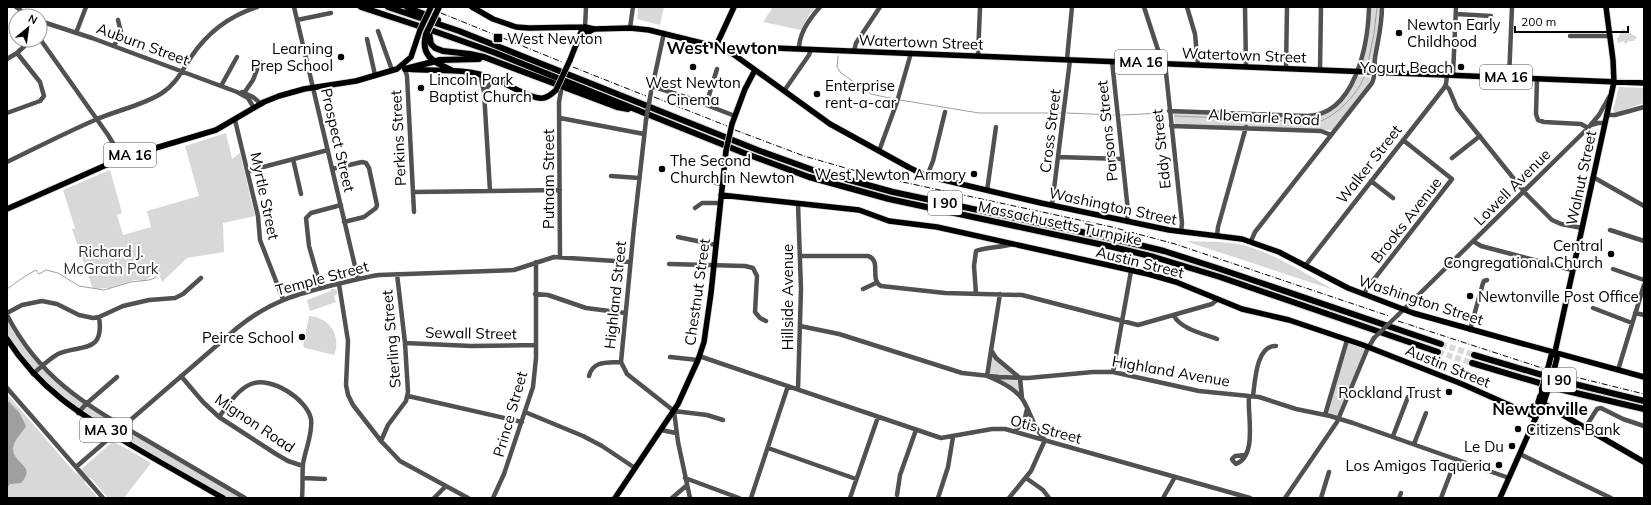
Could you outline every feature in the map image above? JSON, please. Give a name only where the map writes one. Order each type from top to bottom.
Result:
[{"type":"highway","name":"Massachusetts Turnpike","points":[[361,7],[468,43],[770,164],[836,185],[896,201],[1105,245],[1160,259],[1220,277],[1438,352]]},
{"type":"highway","name":"Massachusetts Turnpike","points":[[388,7],[459,31],[813,170],[900,193],[1164,251],[1441,344]]},
{"type":"highway","points":[[407,7],[435,18],[459,31]]},
{"type":"highway","points":[[439,7],[425,40],[426,51],[434,62],[451,70]]},
{"type":"highway","points":[[428,31],[430,43],[437,49],[445,52],[475,55],[495,61],[617,107],[642,112]]},
{"type":"highway","points":[[404,67],[468,58],[495,61]]},
{"type":"highway","name":"I 90","points":[[1474,355],[1573,384],[1644,401]]},
{"type":"highway","name":"I 90","points":[[1472,363],[1563,390],[1644,409]]},
{"type":"main road","points":[[404,67],[412,55],[420,30],[431,7]]},
{"type":"main road","name":"Washington Street","points":[[472,7],[493,19],[516,27],[585,27],[594,29],[630,28],[664,33],[716,46],[724,49],[755,70],[830,124],[927,176],[1052,206],[1181,232],[1232,237],[1251,241],[1279,252],[1335,282],[1404,309],[1470,330],[1644,376]]},
{"type":"main road","points":[[716,46],[734,7]]},
{"type":"main road","name":"Walnut Street","points":[[1536,416],[1536,409],[1542,388],[1552,365],[1557,358],[1554,352],[1614,82],[1614,63],[1606,7]]},
{"type":"main road","points":[[550,95],[558,89],[579,37],[585,27]]},
{"type":"main road","name":"Washington Street","points":[[579,37],[594,29]]},
{"type":"main road","name":"Watertown Street","points":[[724,49],[740,47],[811,49],[1644,83]]},
{"type":"main road","name":"MA 16","points":[[7,209],[122,158],[210,132],[236,120],[261,104],[287,94],[353,81],[404,67],[424,71],[464,70],[499,80],[535,97],[542,98],[550,95]]},
{"type":"main road","name":"Chestnut Street","points":[[615,498],[674,410],[685,391],[699,358],[706,328],[726,150],[732,124],[749,81],[755,70]]},
{"type":"main road","name":"Austin Street","points":[[721,195],[859,210],[889,221],[922,225],[1014,244],[1163,278],[1251,312],[1289,320],[1368,347],[1462,384],[1536,416]]},
{"type":"main road","name":"MA 30","points":[[7,339],[33,374],[51,392],[78,413],[223,498]]},
{"type":"main road","name":"Walnut Street","points":[[1500,498],[1536,416],[1539,414],[1544,404],[1552,365]]},
{"type":"main road","points":[[1542,388],[1541,399],[1544,404],[1644,462]]},
{"type":"street","points":[[76,33],[86,7]]},
{"type":"street","points":[[7,162],[96,119],[153,98],[170,87],[198,47],[216,28],[240,14],[257,7]]},
{"type":"street","name":"Prospect Street","points":[[294,7],[358,279]]},
{"type":"street","points":[[585,27],[586,7]]},
{"type":"street","points":[[630,28],[634,7]]},
{"type":"street","points":[[799,49],[800,40],[806,27],[820,7]]},
{"type":"street","points":[[854,51],[857,41],[880,7]]},
{"type":"street","points":[[978,56],[980,7]]},
{"type":"street","name":"Cross Street","points":[[1052,206],[1068,60],[1072,7]]},
{"type":"street","name":"Eddy Street","points":[[1144,7],[1163,63],[1182,223],[1181,232]]},
{"type":"street","points":[[1187,7],[1195,32],[1198,65]]},
{"type":"street","points":[[1245,7],[1246,67]]},
{"type":"street","points":[[1286,68],[1287,7]]},
{"type":"street","points":[[1320,70],[1321,7]]},
{"type":"street","name":"Albemarle Road","points":[[1169,111],[1307,116],[1318,115],[1328,111],[1337,104],[1358,72],[1366,38],[1369,7]]},
{"type":"street","name":"Albemarle Road","points":[[1171,126],[1246,127],[1321,131],[1332,135],[1371,85],[1381,32],[1382,7]]},
{"type":"street","points":[[1456,7],[1450,75],[1446,86],[1449,89],[1457,108],[1524,192],[1552,220],[1561,224],[1582,228]]},
{"type":"street","points":[[1509,78],[1512,7]]},
{"type":"street","points":[[297,20],[331,14]]},
{"type":"street","points":[[1456,14],[1491,16]]},
{"type":"street","points":[[114,46],[121,32],[118,20]]},
{"type":"street","name":"Auburn Street","points":[[48,24],[114,46],[237,92],[248,98],[254,108]]},
{"type":"street","points":[[378,32],[394,70]]},
{"type":"street","name":"Highland Street","points":[[664,33],[652,86],[644,134],[621,362],[627,374],[674,410]]},
{"type":"street","points":[[1570,36],[1610,36]]},
{"type":"street","points":[[367,39],[375,75]]},
{"type":"street","points":[[7,59],[17,54],[23,48]]},
{"type":"street","points":[[46,48],[122,158]]},
{"type":"street","points":[[784,91],[809,55],[811,49]]},
{"type":"street","points":[[879,151],[897,102],[911,53]]},
{"type":"street","points":[[7,113],[40,101],[44,96],[40,82],[17,54]]},
{"type":"street","points":[[221,86],[237,57]]},
{"type":"street","name":"Parsons Street","points":[[1112,61],[1128,211],[1127,221]]},
{"type":"street","points":[[244,93],[253,80],[260,62]]},
{"type":"street","name":"Perkins Street","points":[[404,67],[407,76],[414,212]]},
{"type":"street","points":[[706,105],[717,70]]},
{"type":"street","points":[[480,74],[484,92],[490,191]]},
{"type":"street","points":[[1537,79],[1536,114],[1538,120],[1544,122],[1582,124],[1590,126],[1598,123],[1605,123]]},
{"type":"street","points":[[484,92],[490,84],[499,80]]},
{"type":"street","points":[[652,86],[735,116]]},
{"type":"street","name":"Walker Street","points":[[1305,266],[1446,86]]},
{"type":"street","name":"Putnam Street","points":[[558,89],[560,118],[560,257]]},
{"type":"street","name":"Auburn Street","points":[[237,92],[253,97],[261,104]]},
{"type":"street","name":"Lowell Avenue","points":[[1285,498],[1339,418],[1368,347],[1374,338],[1590,126],[1600,113],[1611,93]]},
{"type":"street","points":[[550,95],[556,98],[559,102]]},
{"type":"street","points":[[1606,115],[1615,115],[1644,107]]},
{"type":"street","points":[[927,176],[933,161],[945,112]]},
{"type":"street","points":[[560,118],[644,134]]},
{"type":"street","name":"Myrtle Street","points":[[236,120],[258,216],[260,240],[283,299]]},
{"type":"street","points":[[987,191],[996,127]]},
{"type":"street","points":[[1217,236],[1218,227],[1246,127]]},
{"type":"street","points":[[1251,241],[1255,232],[1332,135]]},
{"type":"street","points":[[1452,158],[1480,136]]},
{"type":"street","name":"Brooks Avenue","points":[[1364,294],[1452,179],[1403,140]]},
{"type":"street","points":[[248,171],[328,150]]},
{"type":"street","points":[[1058,157],[1122,159]]},
{"type":"street","points":[[293,159],[300,194]]},
{"type":"street","points":[[332,169],[362,162],[366,163],[369,168],[377,205],[376,208],[364,217],[344,222]]},
{"type":"street","points":[[611,176],[639,178]]},
{"type":"street","points":[[1593,176],[1644,206]]},
{"type":"street","points":[[686,177],[722,184]]},
{"type":"street","points":[[1371,181],[1393,198]]},
{"type":"street","points":[[414,192],[560,190]]},
{"type":"street","points":[[695,208],[702,203],[720,203]]},
{"type":"street","name":"Hillside Avenue","points":[[798,204],[800,256],[798,389]]},
{"type":"street","points":[[321,288],[310,251],[306,218],[311,212],[340,205]]},
{"type":"street","points":[[1610,230],[1644,241]]},
{"type":"street","points":[[678,237],[716,245]]},
{"type":"street","points":[[1473,241],[1481,246],[1572,270]]},
{"type":"street","points":[[976,294],[974,273],[976,251],[980,248],[1004,247],[1014,244]]},
{"type":"street","points":[[800,256],[870,257],[874,261],[876,283]]},
{"type":"street","name":"Temple Street","points":[[76,467],[241,324],[262,310],[283,299],[321,288],[379,275],[506,271],[520,268],[548,257],[630,262]]},
{"type":"street","name":"Prince Street","points":[[493,498],[504,474],[533,387],[536,346],[536,262]]},
{"type":"street","points":[[669,264],[749,267],[756,272],[757,276],[755,312],[766,321]]},
{"type":"street","points":[[1613,269],[1644,280]]},
{"type":"street","points":[[1113,372],[1132,271]]},
{"type":"street","name":"Sterling Street","points":[[381,441],[388,425],[408,396],[405,343],[397,274]]},
{"type":"street","points":[[201,278],[175,298],[149,300],[128,304],[99,317],[93,318],[79,315],[57,304],[42,301],[22,305],[7,314],[17,334],[42,366],[60,384],[86,404],[245,498]]},
{"type":"street","points":[[1470,330],[1483,283],[1487,280]]},
{"type":"street","points":[[876,283],[881,286],[945,293],[1028,296],[1123,322],[1142,325],[1212,304],[1218,299]]},
{"type":"street","points":[[863,289],[876,283]]},
{"type":"street","points":[[339,284],[348,341],[346,385],[348,395],[353,405],[381,441],[400,461],[468,498]]},
{"type":"street","points":[[1618,370],[1644,286]]},
{"type":"street","points":[[536,294],[548,295],[586,308],[625,313]]},
{"type":"street","points":[[1000,294],[987,376],[1005,385],[1022,399]]},
{"type":"street","points":[[1592,308],[1632,323]]},
{"type":"street","points":[[1636,313],[1644,315]]},
{"type":"street","points":[[1174,316],[1176,320],[1184,325],[1217,339]]},
{"type":"street","points":[[33,374],[58,354],[83,349],[92,345],[99,335],[99,317]]},
{"type":"street","name":"Highland Avenue","points":[[800,326],[847,336],[955,371],[987,376],[1020,378],[1113,372],[1199,391],[1251,396],[1296,409],[1339,418],[1509,478]]},
{"type":"street","points":[[1324,415],[1347,340]]},
{"type":"street","name":"Sewall Street","points":[[405,343],[466,346],[536,346]]},
{"type":"street","points":[[1245,455],[1250,434],[1251,396],[1257,368],[1262,352],[1269,347],[1276,346]]},
{"type":"street","points":[[991,350],[999,362],[1020,378],[1020,392],[1022,399],[1038,432],[1045,440],[1026,478],[1009,498]]},
{"type":"street","name":"Otis Street","points":[[670,357],[699,358],[798,389],[941,438],[992,429],[1015,431],[1250,498]]},
{"type":"street","points":[[589,376],[592,368],[599,364],[621,362]]},
{"type":"street","name":"Mignon Road","points":[[181,376],[202,402],[219,417],[276,454],[303,466]]},
{"type":"street","points":[[78,413],[117,377]]},
{"type":"street","points":[[219,417],[241,390],[252,383],[265,382],[287,392],[303,403],[311,418],[311,427],[303,466],[304,478],[302,498]]},
{"type":"street","points":[[751,498],[788,386]]},
{"type":"street","points":[[7,388],[103,498]]},
{"type":"street","points":[[408,396],[522,422]]},
{"type":"street","points":[[1393,436],[1408,397]]},
{"type":"street","points":[[1015,431],[1024,422],[1026,408]]},
{"type":"street","points":[[1586,428],[1597,409],[1601,408],[1623,419],[1644,426]]},
{"type":"street","points":[[690,498],[686,486],[676,433],[674,410],[702,414],[723,420]]},
{"type":"street","points":[[525,412],[583,436],[602,446],[635,468]]},
{"type":"street","points":[[1414,444],[1426,413]]},
{"type":"street","points":[[850,498],[878,417]]},
{"type":"street","points":[[661,430],[676,433]]},
{"type":"street","points":[[897,495],[900,475],[916,430]]},
{"type":"street","points":[[938,498],[948,467],[953,437]]},
{"type":"street","points":[[768,448],[856,479]]},
{"type":"street","points":[[1520,454],[1611,498]]},
{"type":"street","points":[[1441,498],[1456,459]]},
{"type":"street","points":[[1321,498],[1329,472]]},
{"type":"street","points":[[1162,498],[1175,477]]},
{"type":"street","points":[[304,478],[325,479]]},
{"type":"street","points":[[685,478],[740,498]]},
{"type":"street","points":[[1026,478],[1043,490],[1048,498]]},
{"type":"street","points":[[434,498],[446,486]]},
{"type":"street","points":[[672,498],[686,486]]},
{"type":"street","points":[[1399,498],[1400,492]]},
{"type":"green space","points":[[638,7],[664,7],[660,25],[637,19]]},
{"type":"green space","points":[[773,7],[816,7],[809,15],[801,30],[763,22]]},
{"type":"green space","points":[[1371,7],[1382,7],[1374,68],[1359,67],[1369,31]]},
{"type":"green space","points":[[1623,29],[1637,37],[1634,41],[1628,41],[1625,44],[1624,41],[1618,43],[1617,39]]},
{"type":"green space","points":[[1356,76],[1370,77],[1370,82],[1332,130],[1175,125],[1173,111],[1316,115],[1337,103]]},
{"type":"green space","points":[[1619,87],[1644,88],[1644,103],[1615,113],[1613,110]]},
{"type":"green space","name":"Richard J. McGrath Park","points":[[226,133],[232,159],[240,153],[255,216],[223,223],[224,252],[187,258],[162,282],[158,271],[145,281],[135,280],[109,288],[93,289],[72,229],[75,228],[63,190],[110,170],[122,213],[117,215],[123,235],[151,227],[147,211],[199,196],[185,146]]},
{"type":"green space","points":[[1185,241],[1231,243],[1257,249],[1298,269],[1334,290]]},
{"type":"green space","points":[[331,289],[337,290],[337,294],[334,296],[336,302],[310,311],[307,300],[331,291]]},
{"type":"green space","points":[[7,315],[25,345],[68,391],[245,498],[223,498],[146,453],[51,392],[7,339]]},
{"type":"green space","points":[[309,316],[323,320],[332,329],[336,341],[334,355],[305,348],[303,346]]},
{"type":"green space","points":[[1347,340],[1369,347],[1339,418],[1325,415]]},
{"type":"green space","points":[[991,350],[1020,378],[1020,392],[1017,394],[987,376]]},
{"type":"green space","points":[[7,394],[76,474],[112,442],[151,463],[124,498],[108,498],[90,477],[84,482],[98,498],[7,498]]},
{"type":"shaded area","points":[[7,400],[19,412],[26,426],[16,439],[13,448],[16,458],[26,468],[26,472],[21,483],[10,484],[7,487]]},
{"type":"waterway","points":[[1367,67],[1374,34],[1377,7]]},
{"type":"waterway","points":[[838,56],[837,67],[841,73],[871,94],[894,99]]},
{"type":"waterway","points":[[1175,116],[1318,122],[1332,115],[1345,104],[1357,90],[1364,77]]},
{"type":"waterway","points":[[900,100],[979,113],[1061,113]]},
{"type":"waterway","points":[[1067,113],[1114,115]]},
{"type":"waterway","points":[[1121,115],[1164,113]]},
{"type":"waterway","points":[[7,289],[36,270],[39,274],[46,270],[58,273],[79,286],[104,290],[131,282],[149,280],[155,278],[159,272]]},
{"type":"tunnel","points":[[1441,344],[1474,355]]},
{"type":"tunnel","points":[[1438,352],[1472,363]]},
{"type":"railway","points":[[441,13],[562,62]]},
{"type":"railway","points":[[573,67],[646,96]]},
{"type":"railway","points":[[654,97],[727,126]]},
{"type":"railway","points":[[735,130],[804,156],[870,175],[1112,227],[1175,244],[1389,316]]},
{"type":"railway","points":[[1398,321],[1542,368]]},
{"type":"railway","points":[[1559,373],[1644,394]]},
{"type":"place","name":"Newton Early Childhood","points":[[1399,33]]},
{"type":"place","name":"West Newton","points":[[498,38]]},
{"type":"place","name":"Learning Prep School","points":[[341,57]]},
{"type":"place","name":"West Newton Cinema","points":[[693,67]]},
{"type":"place","name":"Yogurt Beach","points":[[1461,67]]},
{"type":"place","name":"Lincoln Park Baptist Church","points":[[421,88]]},
{"type":"place","name":"Enterprise rent-a-car","points":[[817,94]]},
{"type":"place","name":"The Second Church in Newton","points":[[662,169]]},
{"type":"place","name":"West Newton Armory","points":[[974,174]]},
{"type":"place","name":"Central Congregational Church","points":[[1611,254]]},
{"type":"place","name":"Newtonville Post Office","points":[[1470,296]]},
{"type":"place","name":"Peirce School","points":[[302,337]]},
{"type":"place","name":"Rockland Trust","points":[[1449,392]]},
{"type":"place","name":"Citizens Bank","points":[[1518,429]]},
{"type":"place","name":"Le Du","points":[[1512,446]]},
{"type":"place","name":"Los Amigos Taqueria","points":[[1499,465]]},
{"type":"district","name":"West Newton","points":[[722,47]]},
{"type":"district","name":"Newtonville","points":[[1540,408]]}]
